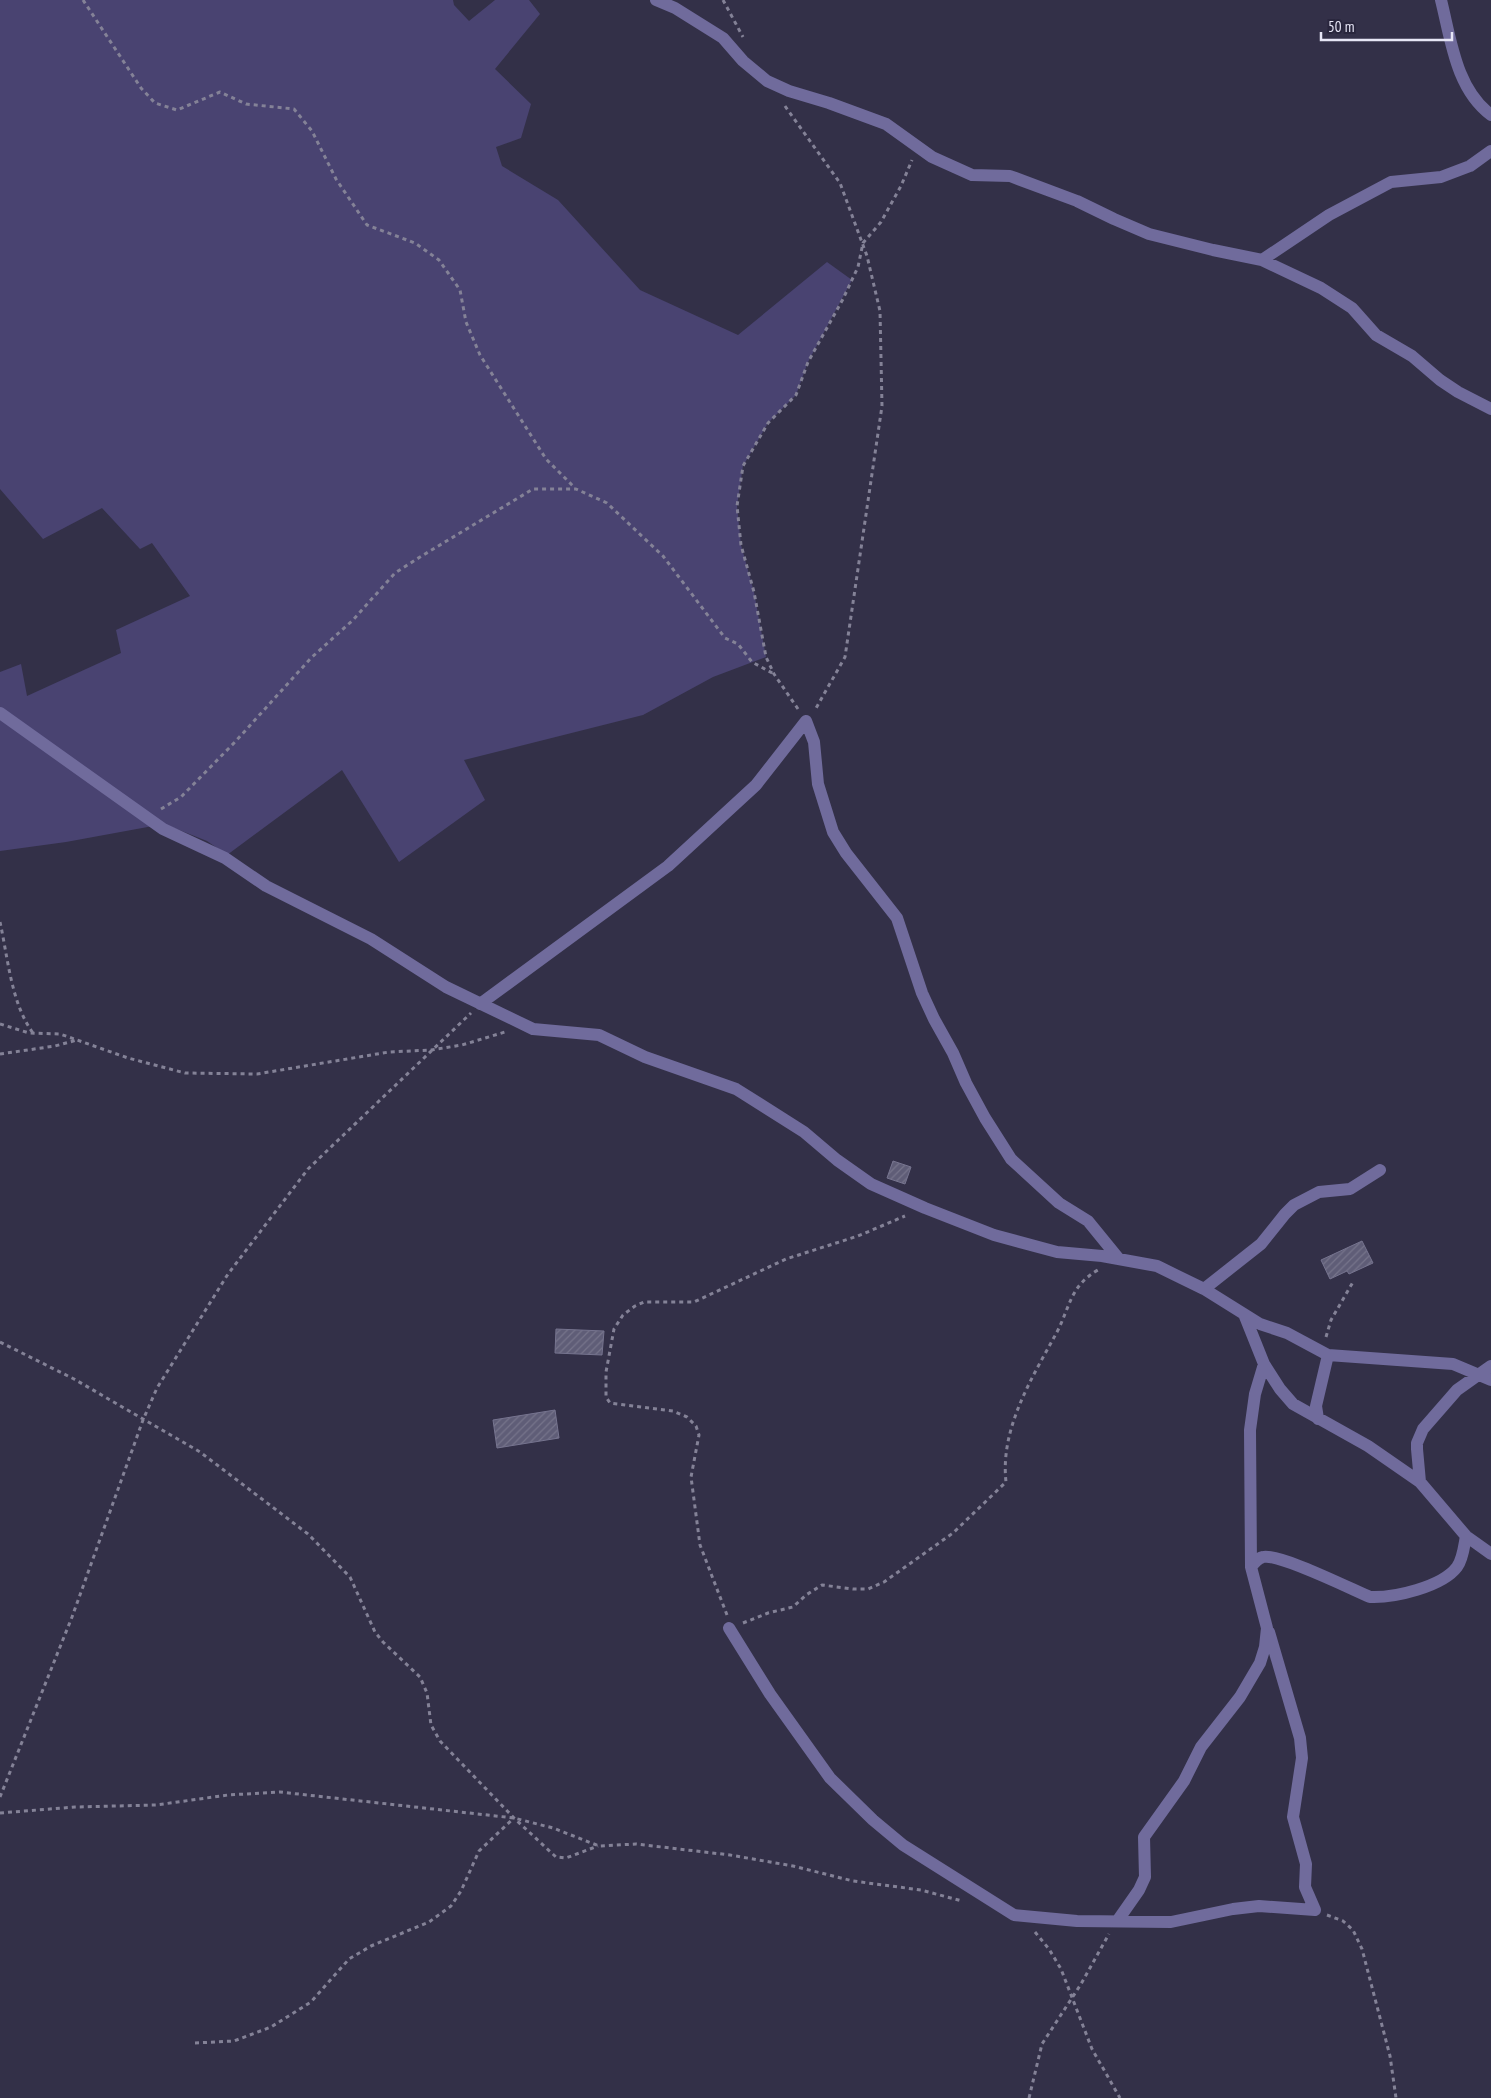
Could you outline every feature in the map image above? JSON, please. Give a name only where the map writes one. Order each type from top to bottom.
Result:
[{"type":"street","points":[[656,0],[674,8],[723,38],[743,61],[767,82],[788,91],[829,102],[886,124],[932,157],[972,175],[1010,176],[1077,201],[1150,234],[1262,260],[1321,288],[1352,308],[1376,335],[1412,356],[1440,380],[1458,392],[1491,409]]},
{"type":"street","points":[[1441,0],[1462,78],[1479,106],[1491,115]]},
{"type":"street","points":[[1262,260],[1328,215],[1391,182],[1440,177],[1470,166],[1491,151]]},
{"type":"street","points":[[0,713],[168,832],[234,863],[266,886],[371,939],[446,987],[533,1029],[600,1035],[645,1057],[736,1089],[804,1132],[836,1160],[870,1184],[994,1235],[1057,1252],[1119,1259],[1157,1266],[1204,1289],[1260,1324],[1288,1333],[1328,1355],[1453,1364],[1491,1380]]},
{"type":"street","points":[[480,1004],[668,866],[756,785],[806,721]]},
{"type":"street","points":[[806,721],[814,742],[818,784],[833,832],[846,853],[897,918],[922,993],[954,1053],[966,1083],[992,1132],[1011,1158],[1059,1203],[1088,1221],[1119,1259]]},
{"type":"street","points":[[1204,1289],[1261,1244],[1294,1205],[1320,1192],[1350,1189],[1380,1170]]},
{"type":"street","points":[[1244,1313],[1264,1364],[1280,1389],[1293,1404],[1368,1446],[1420,1482],[1466,1536],[1491,1554]]},
{"type":"street","points":[[1318,1419],[1316,1406],[1328,1355]]},
{"type":"street","points":[[729,1628],[770,1694],[830,1778],[866,1813],[910,1850],[1014,1915],[1078,1921],[1171,1922],[1233,1909],[1259,1906],[1315,1910],[1305,1887],[1306,1864],[1293,1817],[1302,1758],[1300,1738],[1251,1567],[1250,1430],[1255,1394],[1264,1364]]},
{"type":"street","points":[[1420,1482],[1416,1449],[1423,1428],[1457,1390],[1491,1366]]},
{"type":"street","points":[[1251,1567],[1262,1557],[1272,1557],[1370,1597],[1391,1596],[1438,1581],[1450,1573],[1458,1566],[1466,1536]]},
{"type":"street","points":[[1118,1920],[1139,1890],[1145,1877],[1144,1837],[1184,1781],[1201,1747],[1240,1697],[1257,1670],[1265,1647],[1267,1628]]},
{"type":"path","points":[[83,0],[141,88],[155,103],[177,110],[220,92],[246,104],[294,109],[312,131],[336,179],[367,225],[415,243],[440,260],[460,290],[466,322],[480,355],[546,459],[576,489],[607,503],[663,556],[725,638],[738,644],[752,662],[774,674]]},
{"type":"path","points":[[784,105],[840,182],[863,243],[880,311],[882,406],[845,658],[819,705],[806,721],[774,674],[766,657],[754,592],[741,545],[737,506],[743,466],[768,423],[796,396],[808,362],[843,300],[858,267],[863,243],[881,222],[901,186],[918,146]]},
{"type":"path","points":[[147,818],[181,797],[235,742],[311,658],[353,620],[395,573],[533,489],[576,489]]},
{"type":"path","points":[[0,922],[14,991],[26,1022],[33,1033]]},
{"type":"path","points":[[0,1797],[72,1617],[143,1420],[157,1388],[228,1274],[308,1169],[480,1004]]},
{"type":"path","points":[[0,1024],[33,1033],[60,1034],[128,1058],[185,1073],[257,1074],[389,1052],[431,1050],[462,1045],[504,1033],[533,1029]]},
{"type":"path","points":[[0,1054],[55,1046],[78,1040]]},
{"type":"path","points":[[925,1208],[858,1236],[786,1260],[694,1302],[644,1302],[623,1315],[614,1330],[606,1372],[606,1397],[610,1403],[672,1412],[687,1417],[696,1426],[700,1435],[691,1477],[700,1544],[726,1611],[729,1628],[768,1613],[782,1612],[793,1608],[806,1595],[822,1585],[868,1589],[884,1582],[953,1533],[1006,1482],[1006,1449],[1015,1418],[1025,1392],[1058,1330],[1072,1294],[1080,1284],[1094,1273],[1119,1259]]},
{"type":"path","points":[[1328,1355],[1326,1336],[1331,1320],[1353,1282]]},
{"type":"path","points":[[0,1342],[82,1383],[200,1452],[301,1528],[350,1577],[375,1632],[420,1677],[427,1692],[431,1725],[440,1741],[514,1818],[556,1857],[566,1858],[599,1846],[636,1844],[730,1855],[793,1866],[853,1881],[921,1890],[968,1903]]},
{"type":"path","points":[[0,1814],[83,1806],[156,1805],[228,1795],[280,1792],[514,1818],[553,1828],[599,1846]]},
{"type":"path","points":[[195,2044],[234,2041],[271,2027],[311,2002],[350,1959],[372,1946],[430,1922],[451,1906],[461,1891],[479,1851],[514,1818]]},
{"type":"path","points":[[1315,1910],[1343,1922],[1353,1930],[1362,1949],[1390,2056],[1396,2098]]},
{"type":"path","points":[[1014,1915],[1032,1928],[1049,1949],[1061,1969],[1092,2048],[1120,2098]]},
{"type":"path","points":[[1029,2098],[1042,2044],[1118,1920]]},
{"type":"shaded area","points":[[0,0],[453,0],[454,5],[469,21],[495,0],[529,0],[540,14],[495,69],[531,104],[521,138],[496,147],[502,166],[558,200],[640,290],[738,335],[827,262],[852,280],[808,362],[796,395],[768,423],[743,466],[737,506],[741,545],[754,592],[766,657],[713,677],[643,715],[464,760],[485,800],[399,862],[342,770],[227,855],[207,841],[164,824],[66,842],[0,851],[0,672],[21,664],[27,696],[121,653],[116,630],[190,596],[152,543],[140,549],[102,508],[43,539],[0,489]]},
{"type":"building","points":[[893,1161],[911,1167],[905,1184],[887,1178]]},
{"type":"building","points":[[1362,1241],[1373,1263],[1349,1274],[1347,1271],[1330,1279],[1321,1260]]},
{"type":"building","points":[[556,1329],[604,1331],[602,1355],[555,1353]]},
{"type":"building","points":[[555,1410],[559,1438],[497,1448],[493,1420]]}]
